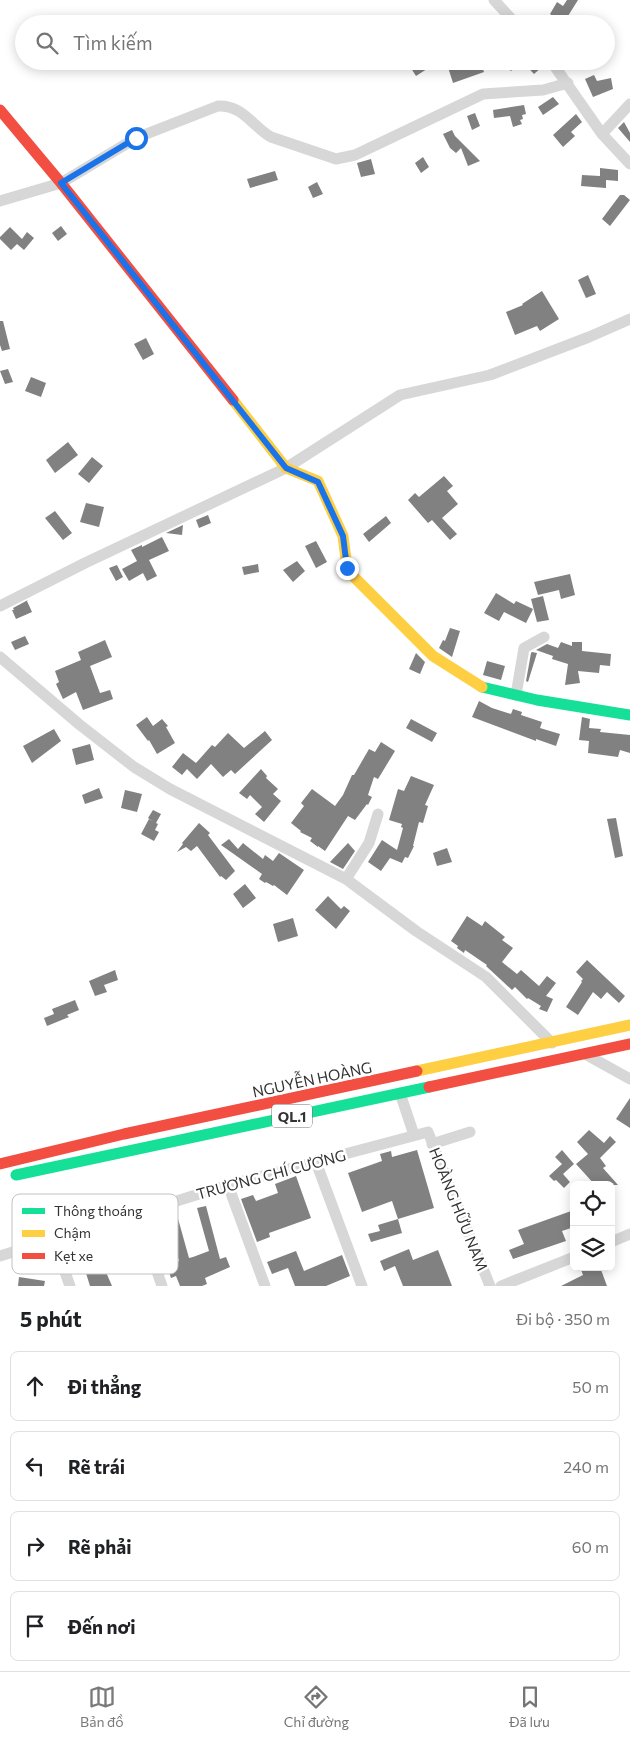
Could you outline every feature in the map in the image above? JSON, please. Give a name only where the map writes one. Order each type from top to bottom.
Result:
[{"type":"main road","points":[[0,110],[61,183],[286,468],[318,482],[343,536],[347,568],[433,656],[479,686],[555,703],[630,715]]},
{"type":"main road","name":"NGUYỄN HOÀNG","points":[[0,1164],[124,1134],[630,1025]]},
{"type":"main road","name":"QL.1","points":[[0,1178],[630,1044]]},
{"type":"street","points":[[494,0],[508,15]]},
{"type":"street","points":[[558,70],[602,134],[630,164]]},
{"type":"street","points":[[0,201],[61,183],[136,138],[218,106],[228,106],[240,111],[264,133],[276,140],[336,159],[343,159],[483,94],[542,90],[568,84]]},
{"type":"street","points":[[602,134],[630,104]]},
{"type":"street","points":[[0,606],[85,563],[286,468],[400,395],[490,375],[630,318]]},
{"type":"street","points":[[516,695],[524,648],[544,637]]},
{"type":"street","points":[[0,657],[80,725],[134,767],[178,793],[346,879],[416,931],[486,977],[552,1043]]},
{"type":"street","points":[[346,879],[368,843],[378,814]]},
{"type":"street","points":[[585,1054],[630,1079]]},
{"type":"street","points":[[400,1093],[414,1135]]},
{"type":"street","name":"TRƯƠNG CHÍ CƯƠNG","points":[[178,1201],[228,1185],[428,1132]]},
{"type":"street","name":"HOÀNG HỮU NAM","points":[[428,1132],[490,1286]]},
{"type":"street","points":[[432,1144],[470,1132]]},
{"type":"street","points":[[316,1162],[362,1286]]},
{"type":"street","points":[[228,1185],[266,1286]]},
{"type":"street","points":[[615,1240],[630,1234]]},
{"type":"street","name":"TRƯƠNG CHÍ CƯƠNG","points":[[0,1256],[12,1252]]},
{"type":"street","points":[[501,1286],[570,1259]]},
{"type":"street","points":[[66,1274],[70,1286]]},
{"type":"street","points":[[158,1274],[162,1286]]},
{"type":"building","points":[[567,0],[578,0],[569,15],[550,14],[557,2],[563,6]]},
{"type":"building","points":[[412,70],[425,70],[416,76]]},
{"type":"building","points":[[449,70],[483,70],[484,72],[453,83]]},
{"type":"building","points":[[530,70],[539,70],[534,74]]},
{"type":"building","points":[[594,75],[597,81],[611,78],[613,89],[593,97],[585,79]]},
{"type":"building","points":[[553,97],[559,104],[543,115],[538,107]]},
{"type":"building","points":[[524,105],[526,114],[522,115],[523,119],[520,120],[522,124],[513,127],[510,116],[494,118],[493,110]]},
{"type":"building","points":[[475,113],[480,126],[472,130],[467,116]]},
{"type":"building","points":[[576,114],[582,122],[571,132],[575,136],[563,147],[553,135]]},
{"type":"building","points":[[624,122],[630,133],[630,142],[618,128]]},
{"type":"building","points":[[452,130],[455,136],[480,161],[468,166],[461,148],[456,153],[450,148],[443,134]]},
{"type":"building","points":[[423,157],[429,167],[421,173],[415,163]]},
{"type":"building","points":[[371,159],[375,174],[361,177],[357,163]]},
{"type":"building","points":[[600,168],[618,170],[618,181],[606,180],[606,188],[581,186],[582,175],[600,176]]},
{"type":"building","points":[[275,171],[278,180],[250,188],[247,179]]},
{"type":"building","points":[[317,182],[323,194],[313,198],[308,187]]},
{"type":"building","points":[[620,195],[624,195],[630,200],[610,226],[602,219]]},
{"type":"building","points":[[61,226],[67,234],[58,241],[52,233]]},
{"type":"building","points":[[10,227],[22,239],[27,232],[34,238],[24,250],[17,244],[11,250],[0,239]]},
{"type":"building","points":[[588,275],[596,294],[586,298],[578,280]]},
{"type":"building","points":[[542,291],[559,319],[540,331],[537,326],[515,335],[506,312],[523,305]]},
{"type":"building","points":[[0,321],[3,321],[10,349],[2,351],[0,345]]},
{"type":"building","points":[[146,338],[154,354],[143,360],[134,344]]},
{"type":"building","points":[[8,369],[13,382],[5,384],[0,371]]},
{"type":"building","points":[[31,377],[46,383],[41,397],[25,391]]},
{"type":"building","points":[[68,442],[78,455],[55,473],[46,460]]},
{"type":"building","points":[[92,457],[103,466],[89,483],[78,474]]},
{"type":"building","points":[[444,476],[453,486],[447,491],[458,504],[442,518],[457,534],[450,540],[432,520],[428,523],[408,500],[415,493],[419,497]]},
{"type":"building","points":[[86,503],[104,507],[99,527],[80,522]]},
{"type":"building","points":[[55,511],[72,533],[63,540],[45,518]]},
{"type":"building","points":[[208,515],[211,523],[199,528],[196,520]]},
{"type":"building","points":[[386,516],[391,523],[369,542],[363,534]]},
{"type":"building","points":[[183,525],[182,535],[166,533]]},
{"type":"building","points":[[162,537],[169,551],[149,560],[157,576],[147,581],[143,573],[129,581],[122,569],[137,561],[131,550]]},
{"type":"building","points":[[316,541],[327,562],[316,568],[305,546]]},
{"type":"building","points":[[297,561],[305,571],[293,582],[283,570]]},
{"type":"building","points":[[258,564],[259,572],[244,575],[242,567]]},
{"type":"building","points":[[117,565],[123,577],[116,581],[109,568]]},
{"type":"building","points":[[570,574],[575,595],[561,599],[559,590],[538,595],[534,582]]},
{"type":"building","points":[[496,593],[514,604],[516,601],[533,609],[526,623],[504,612],[499,621],[484,613]]},
{"type":"building","points":[[543,596],[549,620],[537,622],[531,599]]},
{"type":"building","points":[[28,600],[32,612],[16,619],[13,608]]},
{"type":"building","points":[[450,628],[460,631],[452,657],[439,648],[443,640],[445,641]]},
{"type":"building","points":[[25,636],[29,644],[15,650],[11,642]]},
{"type":"building","points":[[105,640],[112,657],[90,666],[100,693],[110,690],[113,699],[83,710],[76,692],[63,699],[56,684],[59,682],[55,671],[81,660],[78,652]]},
{"type":"building","points":[[561,642],[572,646],[572,642],[582,642],[582,651],[611,654],[610,666],[600,665],[599,673],[578,671],[580,683],[565,685],[568,664],[552,659],[553,656],[536,650],[547,644],[558,648]]},
{"type":"building","points":[[532,652],[537,653],[528,682],[526,681]]},
{"type":"building","points":[[416,653],[425,662],[420,674],[409,669]]},
{"type":"building","points":[[487,661],[505,666],[501,680],[483,675]]},
{"type":"building","points":[[479,701],[492,708],[511,714],[513,709],[522,712],[521,715],[542,722],[540,728],[560,734],[556,746],[536,739],[536,741],[472,717]]},
{"type":"building","points":[[147,717],[153,726],[162,719],[168,726],[166,727],[175,743],[157,754],[149,740],[136,725]]},
{"type":"building","points":[[582,717],[590,719],[589,728],[601,729],[600,732],[630,735],[630,753],[620,750],[618,757],[588,753],[589,741],[579,740]]},
{"type":"building","points":[[411,719],[437,733],[432,742],[406,728]]},
{"type":"building","points":[[54,729],[61,741],[32,763],[23,746]]},
{"type":"building","points":[[265,731],[272,740],[235,774],[231,770],[223,777],[211,764],[197,779],[187,769],[182,775],[172,767],[183,753],[196,763],[212,745],[215,747],[228,733],[244,748]]},
{"type":"building","points":[[381,742],[395,751],[378,779],[374,777],[368,795],[372,797],[368,805],[355,820],[348,816],[325,851],[310,841],[312,838],[300,832],[291,823],[304,806],[301,803],[312,789],[335,806],[369,749],[375,752]]},
{"type":"building","points":[[90,744],[94,760],[76,765],[72,749]]},
{"type":"building","points":[[261,769],[267,776],[266,778],[278,789],[273,794],[281,801],[264,822],[255,814],[262,807],[250,795],[247,799],[239,793]]},
{"type":"building","points":[[411,776],[434,785],[425,805],[428,806],[423,823],[419,822],[414,846],[408,858],[405,857],[402,863],[390,858],[381,871],[368,862],[382,840],[397,850],[403,828],[401,827],[402,824],[389,820],[398,789],[404,791]]},
{"type":"building","points":[[99,788],[103,798],[85,804],[82,795]]},
{"type":"building","points":[[125,790],[142,794],[137,812],[121,808]]},
{"type":"building","points":[[153,810],[161,814],[156,823],[158,824],[155,830],[159,832],[154,841],[141,834],[149,819],[154,822],[148,818]]},
{"type":"building","points":[[616,818],[623,856],[615,858],[607,819]]},
{"type":"building","points":[[199,823],[210,833],[208,835],[235,871],[226,880],[220,877],[197,846],[191,851],[186,847],[177,852]]},
{"type":"building","points":[[229,839],[238,849],[243,843],[263,859],[265,855],[273,861],[279,853],[304,870],[287,895],[274,885],[259,879],[262,874],[221,845]]},
{"type":"building","points":[[348,843],[355,851],[343,869],[330,862]]},
{"type":"building","points":[[447,848],[452,862],[437,866],[433,853]]},
{"type":"building","points":[[245,884],[256,898],[243,908],[233,894]]},
{"type":"building","points":[[328,896],[341,909],[344,906],[350,911],[336,929],[315,910]]},
{"type":"building","points":[[467,916],[482,926],[485,921],[505,937],[502,940],[513,948],[502,962],[517,974],[521,970],[539,986],[547,976],[556,983],[546,996],[553,999],[547,1012],[539,1009],[541,1006],[527,999],[515,987],[512,990],[487,965],[465,950],[464,953],[451,941]]},
{"type":"building","points":[[293,918],[298,936],[278,942],[273,924]]},
{"type":"building","points":[[587,960],[625,996],[619,1003],[607,992],[601,999],[593,992],[578,1015],[566,1007],[583,979],[576,972]]},
{"type":"building","points":[[115,970],[118,980],[104,985],[107,992],[95,996],[89,981]]},
{"type":"building","points":[[75,1000],[79,1010],[67,1015],[69,1017],[47,1026],[44,1018],[54,1014],[52,1009]]},
{"type":"building","points":[[630,1098],[630,1128],[616,1119]]},
{"type":"building","points":[[589,1130],[604,1143],[610,1136],[616,1142],[600,1158],[606,1166],[603,1168],[614,1181],[591,1181],[576,1164],[588,1154],[577,1142]]},
{"type":"building","points":[[417,1150],[434,1208],[398,1219],[392,1201],[362,1212],[348,1173],[382,1161],[380,1154],[391,1151],[392,1157]]},
{"type":"building","points":[[562,1150],[574,1164],[563,1174],[570,1182],[564,1188],[549,1176],[562,1164],[555,1157]]},
{"type":"building","points":[[296,1176],[311,1218],[269,1233],[270,1237],[257,1242],[241,1199],[253,1195],[256,1201],[278,1193],[275,1184]]},
{"type":"building","points":[[206,1206],[220,1259],[226,1257],[230,1267],[205,1278],[207,1284],[202,1286],[180,1286],[176,1276],[171,1278],[170,1274],[178,1274],[178,1219],[189,1258],[209,1251],[197,1208]]},
{"type":"building","points":[[570,1211],[570,1228],[562,1231],[566,1241],[513,1259],[509,1250],[524,1244],[518,1230]]},
{"type":"building","points":[[398,1219],[402,1233],[371,1242],[368,1234],[380,1231],[378,1225]]},
{"type":"building","points":[[409,1249],[413,1260],[438,1250],[452,1286],[403,1286],[395,1266],[384,1271],[380,1261]]},
{"type":"building","points":[[296,1251],[304,1271],[342,1255],[350,1276],[326,1286],[295,1286],[288,1268],[272,1274],[267,1262]]},
{"type":"building","points":[[582,1271],[601,1271],[607,1286],[561,1286],[583,1275]]},
{"type":"building","points":[[86,1274],[107,1274],[112,1286],[90,1286]]},
{"type":"building","points":[[19,1277],[45,1281],[44,1286],[18,1286]]},
{"type":"traffic: fast","points":[[482,687],[537,700],[630,715]]},
{"type":"traffic: fast","points":[[16,1175],[429,1087]]},
{"type":"traffic: slow","points":[[233,400],[286,468],[318,481],[343,536],[347,567],[354,577],[433,656],[482,687]]},
{"type":"traffic: slow","points":[[417,1071],[630,1025]]},
{"type":"traffic: jam","points":[[0,110],[61,183],[233,400]]},
{"type":"traffic: jam","points":[[429,1087],[630,1044]]},
{"type":"traffic: jam","points":[[0,1164],[124,1134],[417,1071]]},
{"type":"route","points":[[136,138],[61,183],[286,468],[318,482],[343,536],[347,568]]}]
